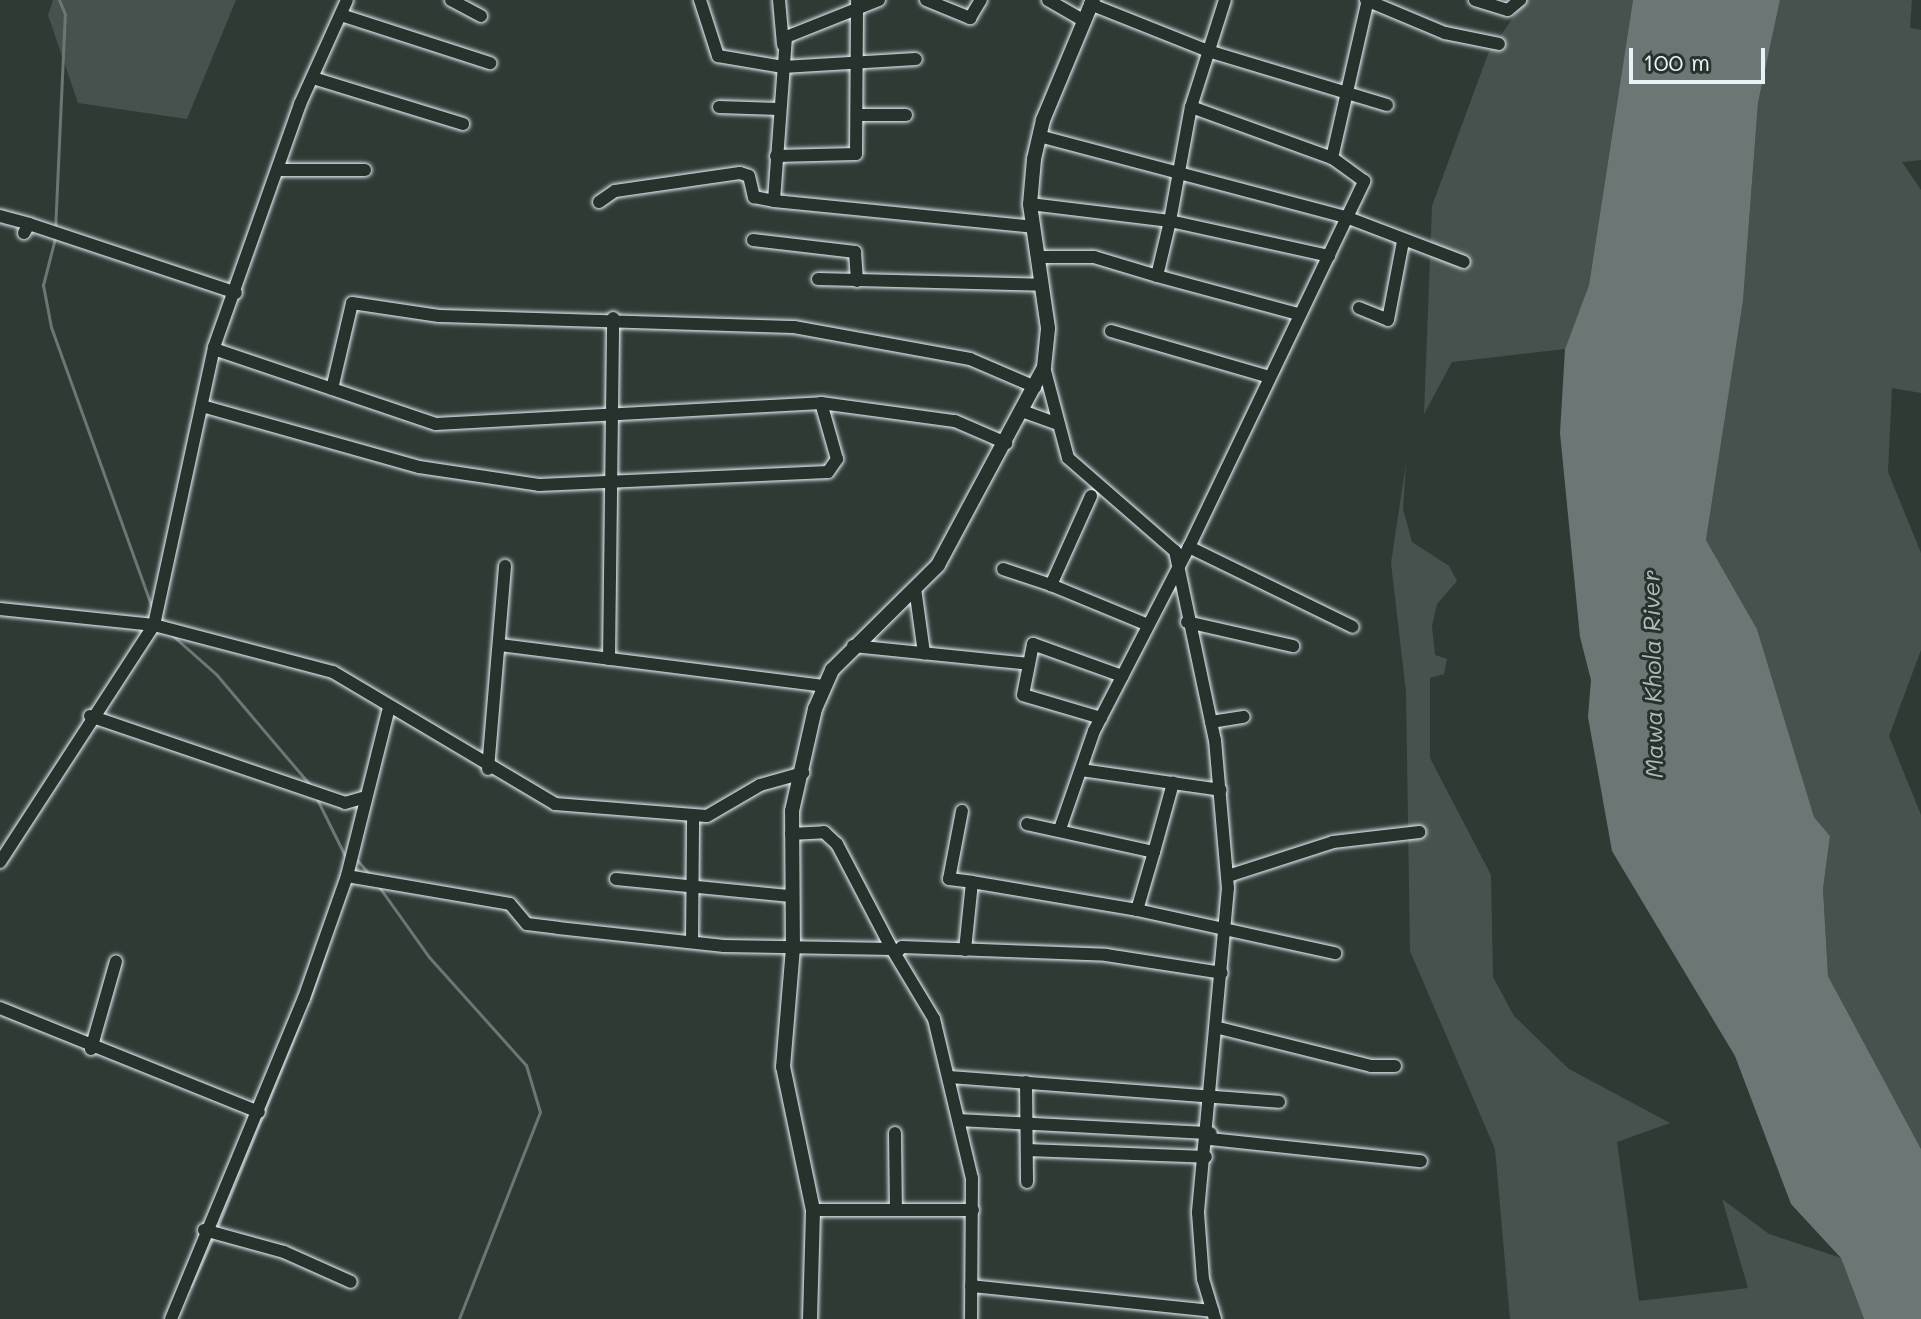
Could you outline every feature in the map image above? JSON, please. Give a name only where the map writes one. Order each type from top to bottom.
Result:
[{"type":"main road","points":[[810,1319],[813,1210],[783,1067],[793,949],[788,896],[791,834],[803,773],[823,686],[853,646],[938,565],[1044,367],[1042,285],[1030,204],[1039,136],[1081,19],[1091,2]]},
{"type":"street","points":[[0,862],[90,716],[154,625],[214,349],[313,78],[347,0]]},
{"type":"street","points":[[451,0],[481,16]]},
{"type":"street","points":[[700,0],[718,56],[858,64],[916,59]]},
{"type":"street","points":[[779,0],[783,60]]},
{"type":"street","points":[[774,201],[778,109],[783,60],[790,34],[857,3],[879,0]]},
{"type":"street","points":[[926,0],[970,18],[981,0]]},
{"type":"street","points":[[1048,0],[1081,19]]},
{"type":"street","points":[[1157,276],[1181,169],[1191,107],[1225,0]]},
{"type":"street","points":[[1332,158],[1367,0],[1445,33],[1499,44]]},
{"type":"street","points":[[1475,0],[1508,10],[1520,0]]},
{"type":"street","points":[[1091,2],[1208,51],[1387,105]]},
{"type":"street","points":[[776,156],[854,157],[857,3]]},
{"type":"street","points":[[341,15],[490,63]]},
{"type":"street","points":[[313,78],[463,124]]},
{"type":"street","points":[[719,107],[778,109]]},
{"type":"street","points":[[1060,829],[1101,718],[1177,562],[1189,547],[1364,181],[1332,158],[1191,107]]},
{"type":"street","points":[[857,115],[906,115]]},
{"type":"street","points":[[1039,136],[1181,169],[1346,217],[1464,262]]},
{"type":"street","points":[[280,170],[365,170]]},
{"type":"street","points":[[599,202],[615,191],[740,173],[749,176],[754,197],[774,201],[1033,227]]},
{"type":"street","points":[[1030,204],[1170,221],[1329,256]]},
{"type":"street","points":[[0,216],[26,228],[236,293]]},
{"type":"street","points":[[753,240],[855,252],[857,281]]},
{"type":"street","points":[[1359,308],[1388,320],[1403,241]]},
{"type":"street","points":[[1038,257],[1094,257],[1298,314]]},
{"type":"street","points":[[818,279],[1042,285]]},
{"type":"street","points":[[332,389],[352,303],[439,316],[613,318],[850,336],[970,359],[1035,387]]},
{"type":"street","points":[[609,659],[613,318]]},
{"type":"street","points":[[1111,331],[1269,377]]},
{"type":"street","points":[[214,349],[436,424],[821,403],[955,421],[1006,443]]},
{"type":"street","points":[[971,1286],[1214,1315],[1198,1213],[1214,1092],[1228,876],[1221,790],[1211,722],[1187,622],[1177,562],[1160,533],[1068,458],[1055,423],[1044,367]]},
{"type":"street","points":[[202,406],[419,467],[539,485],[828,472],[837,459],[821,403]]},
{"type":"street","points":[[1022,411],[1055,423]]},
{"type":"street","points":[[1051,585],[1091,496]]},
{"type":"street","points":[[1189,547],[1353,627]]},
{"type":"street","points":[[488,769],[505,566]]},
{"type":"street","points":[[1003,569],[1148,625]]},
{"type":"street","points":[[915,588],[924,653]]},
{"type":"street","points":[[0,609],[154,625],[333,672],[388,711],[555,804],[693,815],[803,773]]},
{"type":"street","points":[[1187,622],[1293,646]]},
{"type":"street","points":[[1101,718],[1023,695],[1033,644],[1122,676]]},
{"type":"street","points":[[500,645],[823,686]]},
{"type":"street","points":[[853,646],[1029,664]]},
{"type":"street","points":[[171,1319],[204,1230],[259,1112],[347,876],[357,815],[388,711]]},
{"type":"street","points":[[90,716],[348,803],[357,815]]},
{"type":"street","points":[[1211,722],[1244,717]]},
{"type":"street","points":[[1081,770],[1221,790]]},
{"type":"street","points":[[1137,910],[1173,783]]},
{"type":"street","points":[[348,803],[362,798]]},
{"type":"street","points":[[962,811],[949,879],[1137,910],[1335,953]]},
{"type":"street","points":[[692,942],[693,815]]},
{"type":"street","points":[[1027,824],[1154,852]]},
{"type":"street","points":[[791,834],[824,832],[837,844],[934,1019],[959,1120],[973,1210],[971,1319]]},
{"type":"street","points":[[1228,876],[1333,842],[1419,832]]},
{"type":"street","points":[[347,876],[510,904],[527,924],[692,942],[793,949],[1106,955],[1222,973]]},
{"type":"street","points":[[616,879],[788,896]]},
{"type":"street","points":[[965,950],[972,882]]},
{"type":"street","points":[[91,1049],[116,961]]},
{"type":"street","points":[[0,1008],[91,1049],[259,1112]]},
{"type":"street","points":[[1219,1028],[1371,1066],[1395,1066]]},
{"type":"street","points":[[949,1077],[1214,1092],[1279,1102]]},
{"type":"street","points":[[1026,1082],[1027,1182]]},
{"type":"street","points":[[959,1120],[1210,1136],[1421,1161]]},
{"type":"street","points":[[895,1133],[896,1210]]},
{"type":"street","points":[[1027,1150],[1206,1157]]},
{"type":"street","points":[[813,1210],[973,1210]]},
{"type":"street","points":[[204,1230],[284,1252],[351,1282]]},
{"type":"shaded area","points":[[53,0],[236,0],[187,119],[78,103],[48,15]]},
{"type":"shaded area","points":[[1525,0],[1633,0],[1589,285],[1565,349],[1452,362],[1424,414],[1432,206],[1488,54]]},
{"type":"shaded area","points":[[1780,0],[1912,0],[1910,28],[1921,30],[1921,160],[1902,162],[1921,190],[1921,393],[1892,388],[1888,472],[1921,553],[1921,650],[1889,736],[1921,815],[1921,1149],[1828,976],[1823,889],[1830,836],[1814,817],[1757,629],[1706,540],[1743,301],[1758,103]]},
{"type":"shaded area","points":[[1406,463],[1403,509],[1412,542],[1449,566],[1457,581],[1437,604],[1432,626],[1435,655],[1447,659],[1444,674],[1430,678],[1430,758],[1491,875],[1493,977],[1514,1016],[1569,1069],[1670,1123],[1617,1142],[1639,1301],[1748,1288],[1722,1199],[1769,1234],[1841,1258],[1864,1319],[1510,1319],[1495,1149],[1410,951],[1406,692],[1391,563]]},
{"type":"water","name":"Mawa Khola River","points":[[1633,0],[1780,0],[1758,103],[1743,301],[1706,540],[1757,629],[1814,817],[1830,836],[1823,889],[1828,976],[1921,1149],[1921,1319],[1864,1319],[1841,1258],[1791,1204],[1735,1056],[1612,851],[1588,717],[1591,680],[1580,637],[1560,433],[1565,349],[1589,285]]},
{"type":"waterway","points":[[55,231],[65,14],[59,0]]},
{"type":"waterway","points":[[55,238],[43,285],[51,327],[153,610]]},
{"type":"waterway","points":[[172,635],[216,674],[310,785]]},
{"type":"waterway","points":[[317,799],[347,860]]},
{"type":"waterway","points":[[357,860],[370,875]]},
{"type":"waterway","points":[[377,884],[429,957],[526,1065],[540,1112],[459,1319]]},
{"type":"waterway","points":[[310,998],[327,949]]},
{"type":"waterway","points":[[217,1228],[301,1020]]},
{"type":"waterway","points":[[191,1286],[214,1235]]}]
